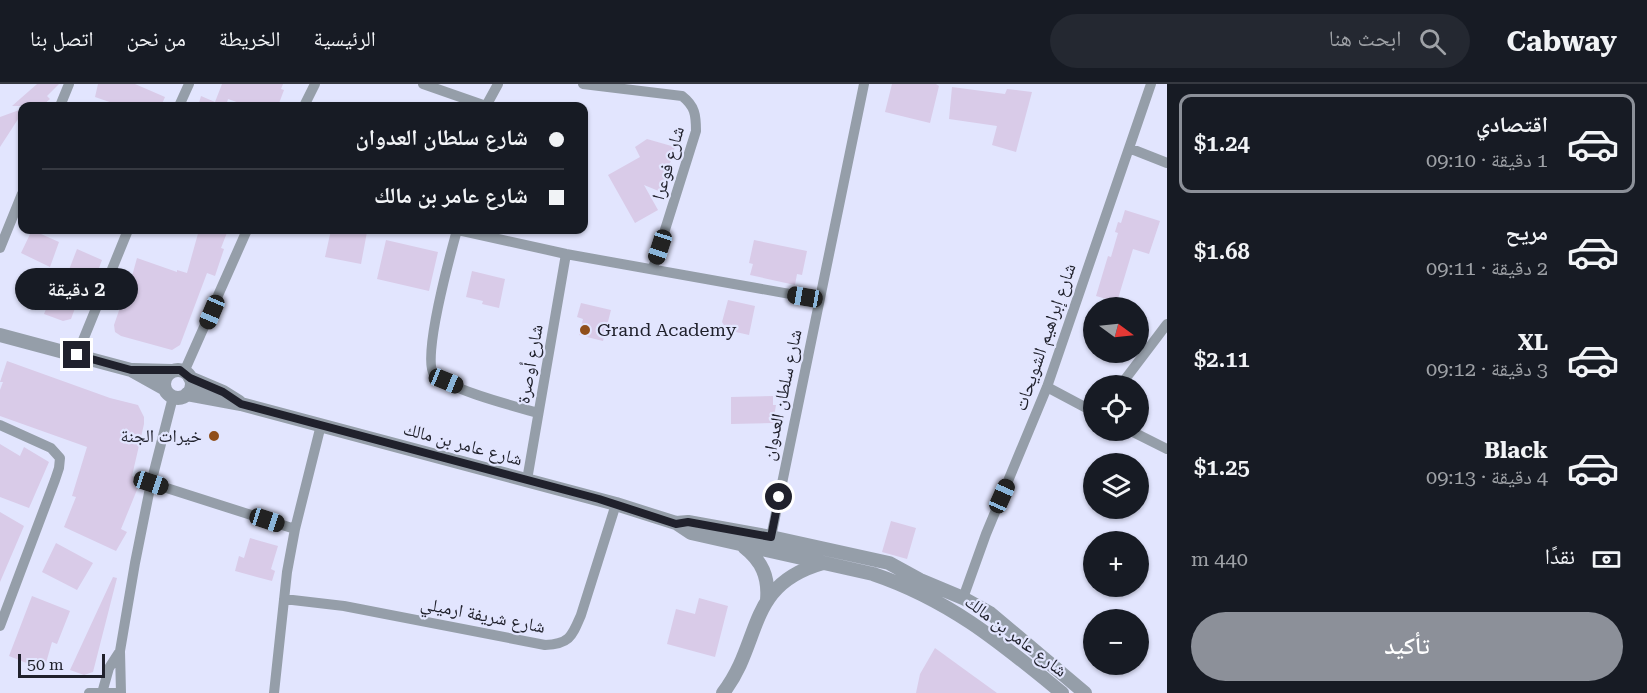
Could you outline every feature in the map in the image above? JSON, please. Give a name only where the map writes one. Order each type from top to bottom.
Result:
[{"type":"street","points":[[62,102],[69,84]]},
{"type":"street","points":[[181,102],[189,84]]},
{"type":"street","points":[[306,102],[315,84]]},
{"type":"street","points":[[423,84],[475,102]]},
{"type":"street","points":[[488,102],[498,84]]},
{"type":"street","name":"شارع فوعرا","points":[[583,84],[682,96],[694,109],[696,131],[653,268]]},
{"type":"street","name":"شارع سلطان العدوان","points":[[771,537],[818,299],[864,84]]},
{"type":"street","name":"شارع إبراهيم الشويحات","points":[[963,598],[986,534],[1047,387],[1150,84]]},
{"type":"street","points":[[1129,148],[1167,163]]},
{"type":"street","points":[[0,248],[18,204]]},
{"type":"street","points":[[77,355],[126,234]]},
{"type":"street","points":[[175,393],[165,379],[182,374],[245,234]]},
{"type":"street","points":[[456,234],[434,330],[431,369],[438,377],[466,390],[538,413]]},
{"type":"street","points":[[475,234],[566,254],[818,299]]},
{"type":"street","name":"شارع أوصرة","points":[[527,480],[566,254]]},
{"type":"street","points":[[1128,375],[1167,324]]},
{"type":"street","name":"شارع عامر بن مالك","points":[[1,337],[131,370],[182,374],[223,392],[241,404]]},
{"type":"street","name":"شارع عامر بن مالك","points":[[131,370],[175,393],[241,404],[321,424],[616,504],[676,524],[691,533],[891,580],[957,612],[1005,646],[1055,690]]},
{"type":"street","points":[[175,393],[191,387],[182,374]]},
{"type":"street","points":[[1047,387],[1083,406]]},
{"type":"street","points":[[89,693],[120,693],[120,651],[151,483],[175,393]]},
{"type":"street","points":[[274,693],[284,599],[295,529],[321,424]]},
{"type":"street","points":[[0,425],[51,448],[60,458],[55,480],[0,626]]},
{"type":"street","points":[[1149,441],[1167,450]]},
{"type":"street","points":[[151,483],[295,529]]},
{"type":"street","name":"شارع شريفة ارميلي","points":[[284,599],[344,606],[545,645],[560,645],[568,640],[581,615],[616,504]]},
{"type":"street","name":"شارع عامر بن مالك","points":[[676,524],[688,522],[878,560],[963,598],[990,614],[1085,693]]},
{"type":"street","points":[[723,693],[737,672],[766,600],[768,587],[766,575],[757,559],[743,546]]},
{"type":"street","points":[[766,600],[798,572],[824,563]]},
{"type":"street","points":[[957,612],[963,598]]},
{"type":"street","points":[[102,692],[109,668],[120,651]]},
{"type":"building","points":[[37,84],[59,84],[47,96],[50,99],[47,102],[18,102],[18,106],[12,106]]},
{"type":"building","points":[[98,84],[135,84],[165,97],[163,102],[109,102],[95,97]]},
{"type":"building","points":[[222,84],[283,84],[281,89],[284,90],[280,102],[237,102],[228,99],[227,102],[215,102]]},
{"type":"building","points":[[892,84],[936,84],[939,86],[930,123],[885,112]]},
{"type":"building","points":[[952,87],[1005,94],[1007,89],[1032,92],[1016,152],[992,145],[997,126],[949,119]]},
{"type":"building","points":[[201,96],[215,102],[199,102]]},
{"type":"building","points":[[18,110],[18,119],[0,147],[0,117]]},
{"type":"building","points":[[647,139],[675,147],[661,192],[644,185],[658,210],[635,223],[608,175],[640,157],[635,147]]},
{"type":"building","points":[[1125,210],[1160,221],[1149,254],[1133,249],[1119,297],[1096,296],[1108,256],[1111,257],[1118,233],[1115,232],[1118,222],[1121,223]]},
{"type":"building","points":[[30,234],[41,234],[59,242],[50,267],[21,253]]},
{"type":"building","points":[[198,234],[226,234],[215,276],[207,273],[180,345],[172,350],[121,336],[115,332],[114,325],[125,293],[127,294],[137,258],[177,272],[177,270],[187,273]]},
{"type":"building","points":[[330,234],[367,234],[361,264],[325,257]]},
{"type":"building","points":[[386,240],[438,252],[429,291],[377,279]]},
{"type":"building","points":[[754,240],[807,251],[802,275],[797,274],[795,285],[750,275],[753,264],[749,263]]},
{"type":"building","points":[[77,249],[102,260],[93,284],[85,281],[71,319],[63,321],[44,314],[54,289],[73,278],[67,275]]},
{"type":"building","points":[[472,271],[505,279],[499,308],[466,297]]},
{"type":"building","points":[[728,300],[755,306],[749,335],[727,330],[722,322]]},
{"type":"building","points":[[581,303],[611,310],[603,341],[579,335],[583,319],[577,317]]},
{"type":"building","points":[[7,361],[110,398],[138,405],[144,417],[144,424],[132,476],[141,480],[121,529],[127,532],[116,551],[64,527],[76,497],[72,496],[87,447],[0,416],[0,390],[3,382],[0,382]]},
{"type":"building","points":[[773,396],[773,405],[776,405],[773,423],[731,424],[731,397]]},
{"type":"building","points":[[0,444],[20,456],[24,447],[49,462],[29,508],[0,497]]},
{"type":"building","points":[[0,512],[24,526],[0,582]]},
{"type":"building","points":[[891,521],[916,528],[907,559],[882,552]]},
{"type":"building","points":[[250,538],[278,546],[271,569],[275,571],[272,581],[235,571],[239,556],[244,558]]},
{"type":"building","points":[[56,543],[93,563],[77,590],[42,572]]},
{"type":"building","points":[[113,577],[117,578],[93,672],[84,675],[70,670]]},
{"type":"building","points":[[32,596],[70,611],[57,644],[52,642],[44,670],[9,656]]},
{"type":"building","points":[[699,598],[728,606],[715,657],[667,644],[676,609],[695,614]]},
{"type":"building","points":[[935,648],[997,693],[916,693],[920,674]]},
{"type":"place","name":"Grand Academy","points":[[585,330]]},
{"type":"place","name":"خيرات الجنة","points":[[214,436]]},
{"type":"route","points":[[77,355],[131,370],[180,370],[188,374],[190,378],[223,392],[241,404],[599,499],[676,524],[688,522],[771,537],[779,497]]}]
